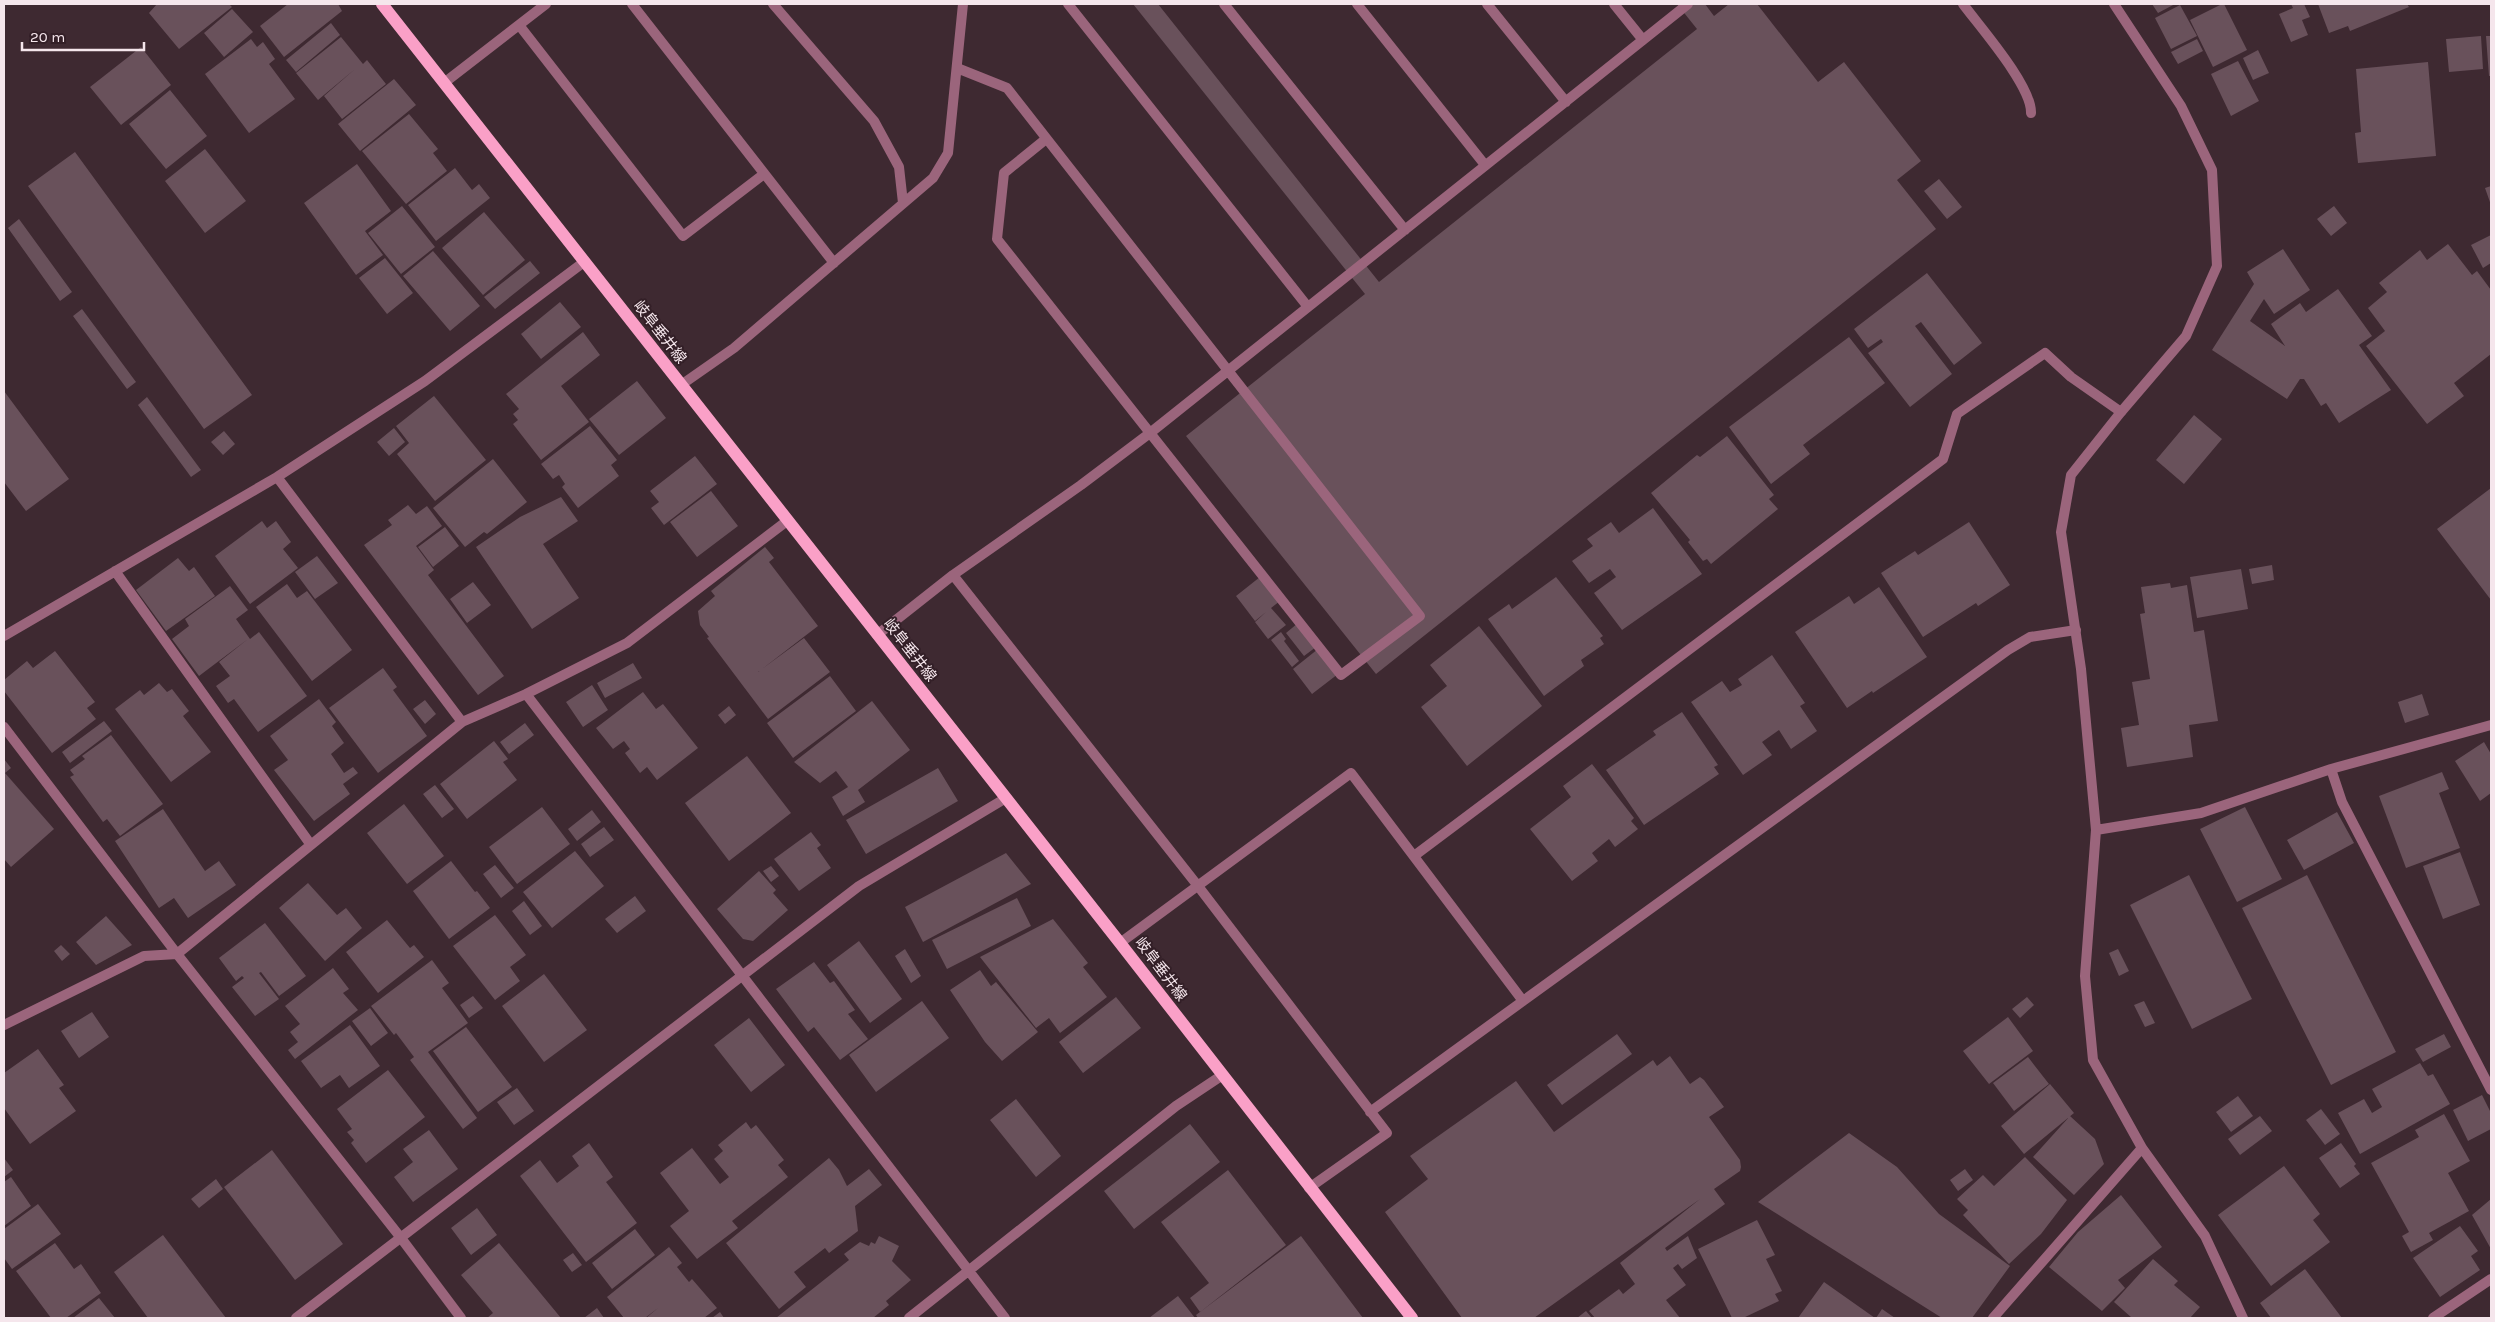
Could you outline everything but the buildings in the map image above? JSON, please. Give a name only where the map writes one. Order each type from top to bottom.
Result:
[{"type":"main road","name":"岐阜垂井線","points":[[382,4],[1120,943],[1221,1076],[1412,1318]]},
{"type":"street","points":[[444,83],[546,4]]},
{"type":"street","points":[[632,4],[834,263]]},
{"type":"street","points":[[773,4],[874,121],[899,167],[903,203]]},
{"type":"street","points":[[681,385],[734,348],[933,178],[948,153],[963,4]]},
{"type":"street","points":[[1068,4],[1308,307]]},
{"type":"street","points":[[1224,4],[1405,230]]},
{"type":"street","points":[[1357,4],[1485,165]]},
{"type":"street","points":[[1487,4],[1566,102]]},
{"type":"street","points":[[1614,4],[1643,40]]},
{"type":"street","points":[[877,634],[953,575],[1081,485],[1150,433],[1688,4]]},
{"type":"street","points":[[1962,4],[2007,62],[2031,103],[2031,113]]},
{"type":"street","points":[[2114,4],[2181,106],[2212,170],[2217,266],[2186,336],[2120,412],[2071,475],[2062,532],[2076,630],[2096,830],[2085,976],[2093,1060],[2142,1148],[2204,1236],[2243,1318]]},
{"type":"street","points":[[519,25],[684,236],[764,174]]},
{"type":"street","points":[[957,68],[1007,88],[1420,616],[1341,675],[997,239],[1004,174],[1046,139]]},
{"type":"street","points":[[4,636],[277,477],[425,381],[584,262]]},
{"type":"street","points":[[1414,856],[1942,460],[1957,414],[2045,353],[2071,377],[2120,412]]},
{"type":"street","points":[[277,477],[462,722]]},
{"type":"street","points":[[4,1026],[144,956],[178,954],[462,722],[526,694],[627,643],[788,521]]},
{"type":"street","points":[[115,571],[311,845]]},
{"type":"street","points":[[953,575],[1198,886],[1387,1133],[1309,1188]]},
{"type":"street","points":[[1370,1112],[2008,650],[2030,637],[2076,630]]},
{"type":"street","points":[[526,694],[1005,1318]]},
{"type":"street","points":[[2096,830],[2201,813],[2331,769],[2491,725]]},
{"type":"street","points":[[4,727],[461,1318]]},
{"type":"street","points":[[2331,769],[2342,802],[2491,1090]]},
{"type":"street","points":[[1120,943],[1351,774],[1523,1001]]},
{"type":"street","points":[[296,1318],[859,886],[1006,798]]},
{"type":"street","points":[[909,1318],[1176,1106],[1221,1076]]},
{"type":"street","points":[[1993,1318],[2142,1148]]},
{"type":"street","points":[[2434,1318],[2491,1279]]}]
